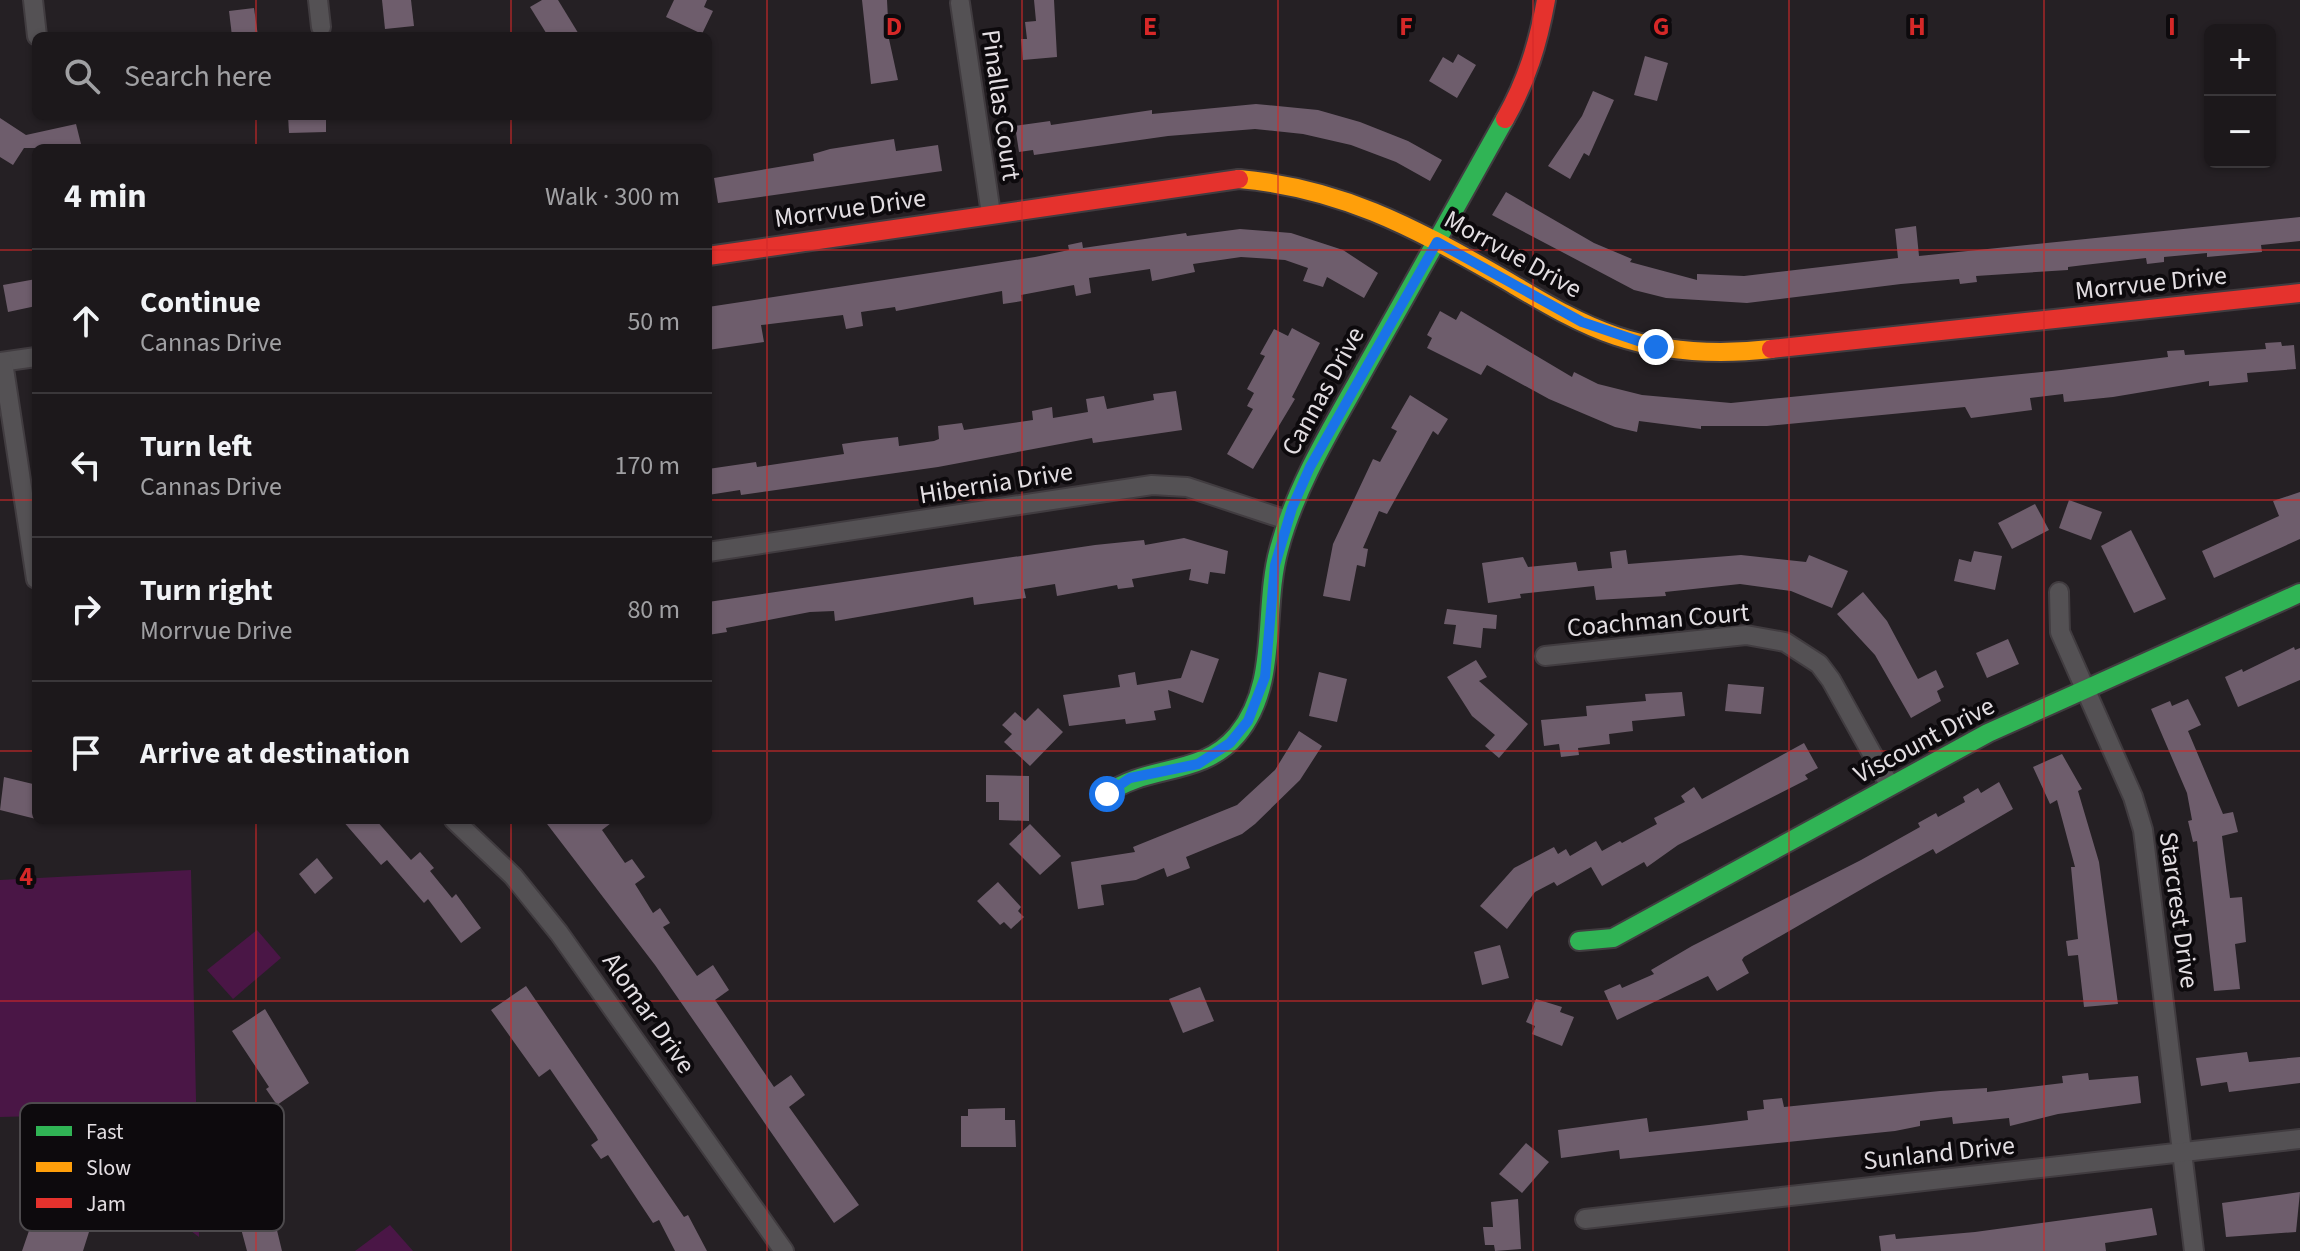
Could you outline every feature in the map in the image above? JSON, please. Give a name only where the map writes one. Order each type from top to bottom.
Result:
[{"type":"street","points":[[33,0],[37,32]]},
{"type":"street","points":[[318,0],[321,27]]},
{"type":"street","name":"Cannas Drive","points":[[1107,794],[1130,778],[1198,764],[1230,743],[1248,721],[1265,677],[1272,590],[1287,520],[1310,467],[1525,83],[1538,46],[1546,0]]},
{"type":"street","name":"Pinallas Court","points":[[960,3],[991,214]]},
{"type":"street","name":"Morrvue Drive","points":[[712,255],[1196,183],[1270,180],[1345,196],[1437,242],[1582,322],[1656,347],[1694,353],[1734,353],[2300,293]]},
{"type":"street","points":[[32,358],[2,362],[32,553]]},
{"type":"street","name":"Hibernia Drive","points":[[712,551],[1161,485],[1187,487],[1287,520]]},
{"type":"street","name":"Starcrest Drive","points":[[2059,592],[2060,632],[2133,797],[2143,830],[2194,1251]]},
{"type":"street","name":"Viscount Drive","points":[[1579,941],[1613,938],[1988,733],[2300,593]]},
{"type":"street","name":"Coachman Court","points":[[1545,656],[1746,635],[1785,642],[1819,664],[1831,680],[1890,786]]},
{"type":"street","name":"Alomar Drive","points":[[458,824],[513,876],[550,920],[784,1251]]},
{"type":"street","name":"Sunland Drive","points":[[1585,1219],[2300,1139]]},
{"type":"shaded area","points":[[191,870],[196,1103],[20,1103],[20,1116],[0,1117],[0,880]]},
{"type":"shaded area","points":[[257,930],[281,958],[233,999],[207,970]]},
{"type":"shaded area","points":[[390,1225],[413,1251],[355,1251]]},
{"type":"building","points":[[382,0],[411,0],[414,26],[385,29]]},
{"type":"building","points":[[542,0],[558,0],[578,32],[546,32],[530,7]]},
{"type":"building","points":[[674,0],[707,0],[704,7],[713,11],[703,32],[666,17]]},
{"type":"building","points":[[862,0],[887,0],[889,39],[898,80],[871,84]]},
{"type":"building","points":[[1034,0],[1054,0],[1057,57],[1023,60],[1021,39],[1027,39],[1025,22],[1036,21]]},
{"type":"building","points":[[254,8],[257,32],[232,32],[229,11]]},
{"type":"building","points":[[1458,54],[1476,65],[1457,98],[1429,81],[1443,57],[1453,63]]},
{"type":"building","points":[[1645,56],[1668,63],[1657,101],[1634,95]]},
{"type":"building","points":[[1593,91],[1614,100],[1589,156],[1584,153],[1570,179],[1548,166],[1582,116]]},
{"type":"building","points":[[1256,104],[1318,110],[1360,122],[1408,141],[1442,160],[1430,181],[1396,162],[1351,145],[1303,134],[1255,129],[1168,136],[1034,155],[1033,150],[1019,152],[1015,126],[1050,121],[1051,125],[1152,110],[1152,114]]},
{"type":"building","points":[[0,118],[26,135],[76,124],[81,144],[32,144],[32,148],[24,148],[13,165],[0,157]]},
{"type":"building","points":[[288,120],[326,120],[326,132],[289,133]]},
{"type":"building","points":[[894,139],[896,151],[938,145],[942,171],[718,203],[714,178],[814,161],[813,154],[830,149]]},
{"type":"building","points":[[1506,192],[1594,243],[1632,259],[1630,262],[1697,280],[1697,274],[1744,276],[1898,258],[1895,229],[1916,226],[1919,256],[2300,217],[2300,241],[2261,245],[2262,252],[2164,257],[2164,262],[2147,264],[2146,258],[2068,267],[2068,270],[1976,276],[1977,282],[1960,284],[1959,279],[1901,284],[1747,303],[1666,298],[1634,290],[1492,215]]},
{"type":"building","points":[[1240,229],[1291,233],[1343,250],[1378,273],[1364,298],[1327,277],[1323,287],[1303,281],[1308,268],[1285,260],[1241,257],[1193,264],[1195,272],[1152,281],[1150,269],[1089,278],[1091,293],[1076,296],[1074,285],[1021,295],[1022,301],[1003,304],[1002,291],[896,311],[895,307],[861,312],[863,326],[846,329],[843,315],[761,325],[764,342],[712,349],[712,306],[1035,257],[1069,250],[1068,245],[1082,242],[1083,248],[1186,233],[1187,236]]},
{"type":"building","points":[[32,280],[32,307],[8,312],[3,285]]},
{"type":"building","points":[[1440,311],[1456,320],[1461,311],[1572,377],[1574,372],[1598,384],[1642,395],[1731,403],[2061,370],[2168,357],[2167,351],[2184,350],[2185,355],[2266,349],[2265,343],[2281,342],[2282,346],[2294,345],[2296,369],[2247,373],[2248,382],[2209,386],[2209,381],[2113,397],[2064,402],[2063,394],[2030,398],[2032,410],[1971,418],[1965,407],[1767,426],[1701,426],[1701,429],[1639,421],[1637,432],[1615,427],[1549,399],[1487,365],[1481,375],[1427,348],[1432,338],[1427,335]]},
{"type":"building","points":[[1292,328],[1320,343],[1292,397],[1295,399],[1253,469],[1227,454],[1253,409],[1247,406],[1254,393],[1247,389],[1265,356],[1260,354],[1274,329],[1288,336]]},
{"type":"building","points":[[1176,391],[1182,430],[1093,443],[1092,438],[938,467],[741,495],[740,490],[712,494],[712,468],[756,462],[757,467],[844,454],[842,444],[863,441],[898,437],[899,446],[934,441],[939,439],[938,426],[962,423],[964,430],[1033,420],[1032,411],[1052,407],[1053,418],[1088,412],[1086,399],[1104,396],[1107,409],[1154,400],[1153,394]]},
{"type":"building","points":[[1410,395],[1448,419],[1438,435],[1433,431],[1387,514],[1379,511],[1363,548],[1368,549],[1365,567],[1357,565],[1350,601],[1323,596],[1333,544],[1373,459],[1380,462],[1397,431],[1391,428]]},
{"type":"building","points":[[2300,492],[2300,539],[2214,578],[2202,551],[2279,516],[2273,501]]},
{"type":"building","points":[[2069,500],[2102,512],[2091,540],[2059,528]]},
{"type":"building","points":[[2035,504],[2049,530],[2012,549],[1998,523]]},
{"type":"building","points":[[2131,530],[2166,599],[2134,613],[2101,546]]},
{"type":"building","points":[[1184,538],[1228,551],[1225,574],[1210,572],[1208,584],[1189,580],[1191,569],[1132,579],[1134,587],[1118,589],[1117,585],[1057,596],[1055,584],[1024,589],[1026,598],[974,605],[973,597],[835,621],[834,611],[810,612],[726,628],[727,632],[712,634],[712,601],[1095,545],[1144,540],[1145,545]]},
{"type":"building","points":[[1626,550],[1628,564],[1741,555],[1806,562],[1809,555],[1848,571],[1832,608],[1791,591],[1740,584],[1665,592],[1666,596],[1596,600],[1594,586],[1520,594],[1521,598],[1488,603],[1482,563],[1523,557],[1528,567],[1576,562],[1578,571],[1612,568],[1610,552]]},
{"type":"building","points":[[1974,551],[2002,556],[1995,590],[1954,581],[1959,559],[1971,562]]},
{"type":"building","points":[[1863,592],[1887,621],[1918,679],[1936,670],[1944,687],[1937,691],[1941,701],[1911,718],[1875,655],[1837,614]]},
{"type":"building","points":[[1447,609],[1497,615],[1496,629],[1483,628],[1481,648],[1453,644],[1456,625],[1444,624]]},
{"type":"building","points":[[2008,639],[2019,664],[1987,678],[1976,653]]},
{"type":"building","points":[[2294,647],[2295,650],[2300,648],[2300,680],[2238,707],[2225,677],[2242,669],[2243,672]]},
{"type":"building","points":[[1191,650],[1219,659],[1203,703],[1168,690],[1171,708],[1154,711],[1156,720],[1126,724],[1125,719],[1069,726],[1063,695],[1120,687],[1118,675],[1135,672],[1137,685],[1181,678]]},
{"type":"building","points":[[1476,660],[1487,677],[1479,681],[1528,724],[1499,758],[1485,746],[1495,735],[1472,716],[1447,677]]},
{"type":"building","points":[[1319,672],[1347,679],[1337,722],[1309,716]]},
{"type":"building","points":[[1728,684],[1764,687],[1761,714],[1725,711]]},
{"type":"building","points":[[1682,692],[1685,716],[1632,721],[1633,731],[1609,734],[1610,744],[1578,748],[1579,755],[1561,757],[1559,744],[1544,746],[1541,720],[1587,716],[1586,706],[1646,701],[1645,694]]},
{"type":"building","points":[[2188,699],[2201,725],[2188,731],[2223,814],[2233,812],[2238,832],[2222,836],[2230,898],[2242,897],[2246,942],[2235,944],[2240,989],[2214,991],[2197,841],[2193,842],[2188,821],[2192,820],[2187,793],[2151,709],[2170,701],[2172,706]]},
{"type":"building","points":[[1038,708],[1063,732],[1030,766],[1004,742],[1012,734],[1002,725],[1015,712],[1025,721]]},
{"type":"building","points":[[1299,731],[1322,746],[1300,780],[1255,824],[1242,834],[1186,857],[1190,868],[1167,877],[1164,868],[1136,880],[1101,885],[1104,905],[1078,909],[1071,862],[1135,852],[1133,847],[1237,805],[1275,770]]},
{"type":"building","points":[[1804,743],[1818,768],[1805,775],[1808,779],[1678,845],[1647,867],[1644,862],[1602,886],[1591,867],[1557,886],[1554,882],[1535,892],[1507,929],[1480,906],[1514,868],[1554,847],[1558,854],[1566,849],[1570,856],[1596,841],[1602,851],[1620,841],[1622,843],[1657,824],[1654,818],[1685,802],[1681,796],[1694,787],[1702,799]]},
{"type":"building","points":[[2062,754],[2082,789],[2078,791],[2099,862],[2118,1004],[2084,1007],[2078,955],[2068,956],[2066,941],[2078,939],[2071,867],[2075,867],[2057,800],[2050,804],[2033,767]]},
{"type":"building","points":[[986,775],[1029,776],[1029,821],[999,820],[999,802],[986,802]]},
{"type":"building","points":[[4,777],[32,784],[32,818],[0,810]]},
{"type":"building","points":[[1999,782],[2013,809],[1936,854],[1933,849],[1744,957],[1742,960],[1749,973],[1717,991],[1708,976],[1617,1020],[1604,991],[1620,984],[1622,988],[1654,974],[1651,970],[1692,946],[1861,860],[1920,827],[1918,823],[1936,813],[1938,817],[1965,802],[1963,797],[1978,788],[1981,793]]},
{"type":"building","points":[[345,824],[380,824],[411,860],[420,852],[434,868],[430,871],[452,898],[456,894],[481,928],[461,943],[428,899],[424,903],[387,860],[381,865]]},
{"type":"building","points":[[547,824],[610,824],[602,830],[625,863],[632,859],[645,877],[635,884],[653,913],[660,908],[670,923],[663,927],[697,976],[713,965],[729,990],[715,1000],[774,1087],[791,1075],[805,1095],[789,1107],[859,1205],[834,1223],[655,965]]},
{"type":"building","points":[[1030,824],[1061,856],[1040,875],[1009,844]]},
{"type":"building","points":[[317,858],[333,878],[315,894],[299,874]]},
{"type":"building","points":[[998,882],[1021,907],[1018,911],[1024,917],[1011,929],[1004,922],[1000,925],[977,901]]},
{"type":"building","points":[[1500,945],[1509,978],[1482,985],[1474,952]]},
{"type":"building","points":[[526,986],[684,1217],[688,1215],[707,1251],[675,1251],[659,1220],[653,1223],[608,1155],[601,1159],[591,1145],[598,1140],[596,1136],[550,1069],[539,1077],[491,1010]]},
{"type":"building","points":[[1200,987],[1214,1021],[1183,1033],[1169,999]]},
{"type":"building","points":[[1536,999],[1562,1007],[1560,1012],[1574,1017],[1562,1046],[1532,1034],[1535,1026],[1526,1022]]},
{"type":"building","points":[[265,1009],[309,1083],[276,1103],[266,1089],[269,1087],[232,1031]]},
{"type":"building","points":[[2247,1052],[2249,1062],[2300,1057],[2300,1083],[2229,1092],[2227,1082],[2201,1086],[2196,1058]]},
{"type":"building","points":[[2088,1073],[2089,1080],[2138,1076],[2141,1103],[2058,1114],[2010,1126],[2009,1118],[1953,1124],[1952,1117],[1920,1121],[1920,1126],[1895,1131],[1620,1159],[1619,1150],[1561,1158],[1558,1130],[1647,1118],[1649,1132],[1748,1120],[1747,1111],[1764,1109],[1763,1100],[1782,1098],[1784,1107],[1940,1091],[1987,1088],[1987,1092],[2063,1083],[2062,1076]]},
{"type":"building","points":[[1005,1108],[1005,1120],[1015,1120],[1016,1147],[961,1147],[961,1116],[968,1116],[968,1109]]},
{"type":"building","points":[[1526,1143],[1549,1162],[1522,1193],[1499,1174]]},
{"type":"building","points":[[2300,1192],[2296,1232],[2226,1237],[2222,1203]]},
{"type":"building","points":[[1518,1199],[1521,1249],[1495,1251],[1494,1245],[1485,1245],[1483,1227],[1493,1227],[1491,1202]]},
{"type":"building","points":[[2152,1208],[2157,1235],[2105,1243],[2106,1251],[1881,1251],[1879,1236],[1895,1234],[1896,1239],[1975,1232]]},
{"type":"building","points":[[29,1231],[89,1232],[83,1251],[22,1251]]},
{"type":"building","points":[[242,1231],[277,1231],[282,1251],[247,1251]]},
{"type":"traffic: fast","points":[[1107,794],[1139,778],[1208,758],[1237,735],[1250,715],[1265,670],[1274,572],[1296,500],[1330,431],[1505,119]]},
{"type":"traffic: fast","points":[[1579,941],[1613,938],[1988,733],[2300,593]]},
{"type":"traffic: slow","points":[[1239,179],[1310,191],[1374,212],[1435,241],[1570,316],[1616,336],[1654,346],[1693,351],[1771,349]]},
{"type":"traffic: jam","points":[[1505,119],[1531,61],[1546,0]]},
{"type":"traffic: jam","points":[[712,255],[1239,179]]},
{"type":"traffic: jam","points":[[1771,349],[2300,293]]},
{"type":"route","points":[[1107,794],[1130,778],[1198,764],[1230,743],[1248,721],[1261,695],[1265,677],[1275,565],[1287,520],[1310,467],[1437,242],[1582,322],[1618,337],[1656,347]]}]
